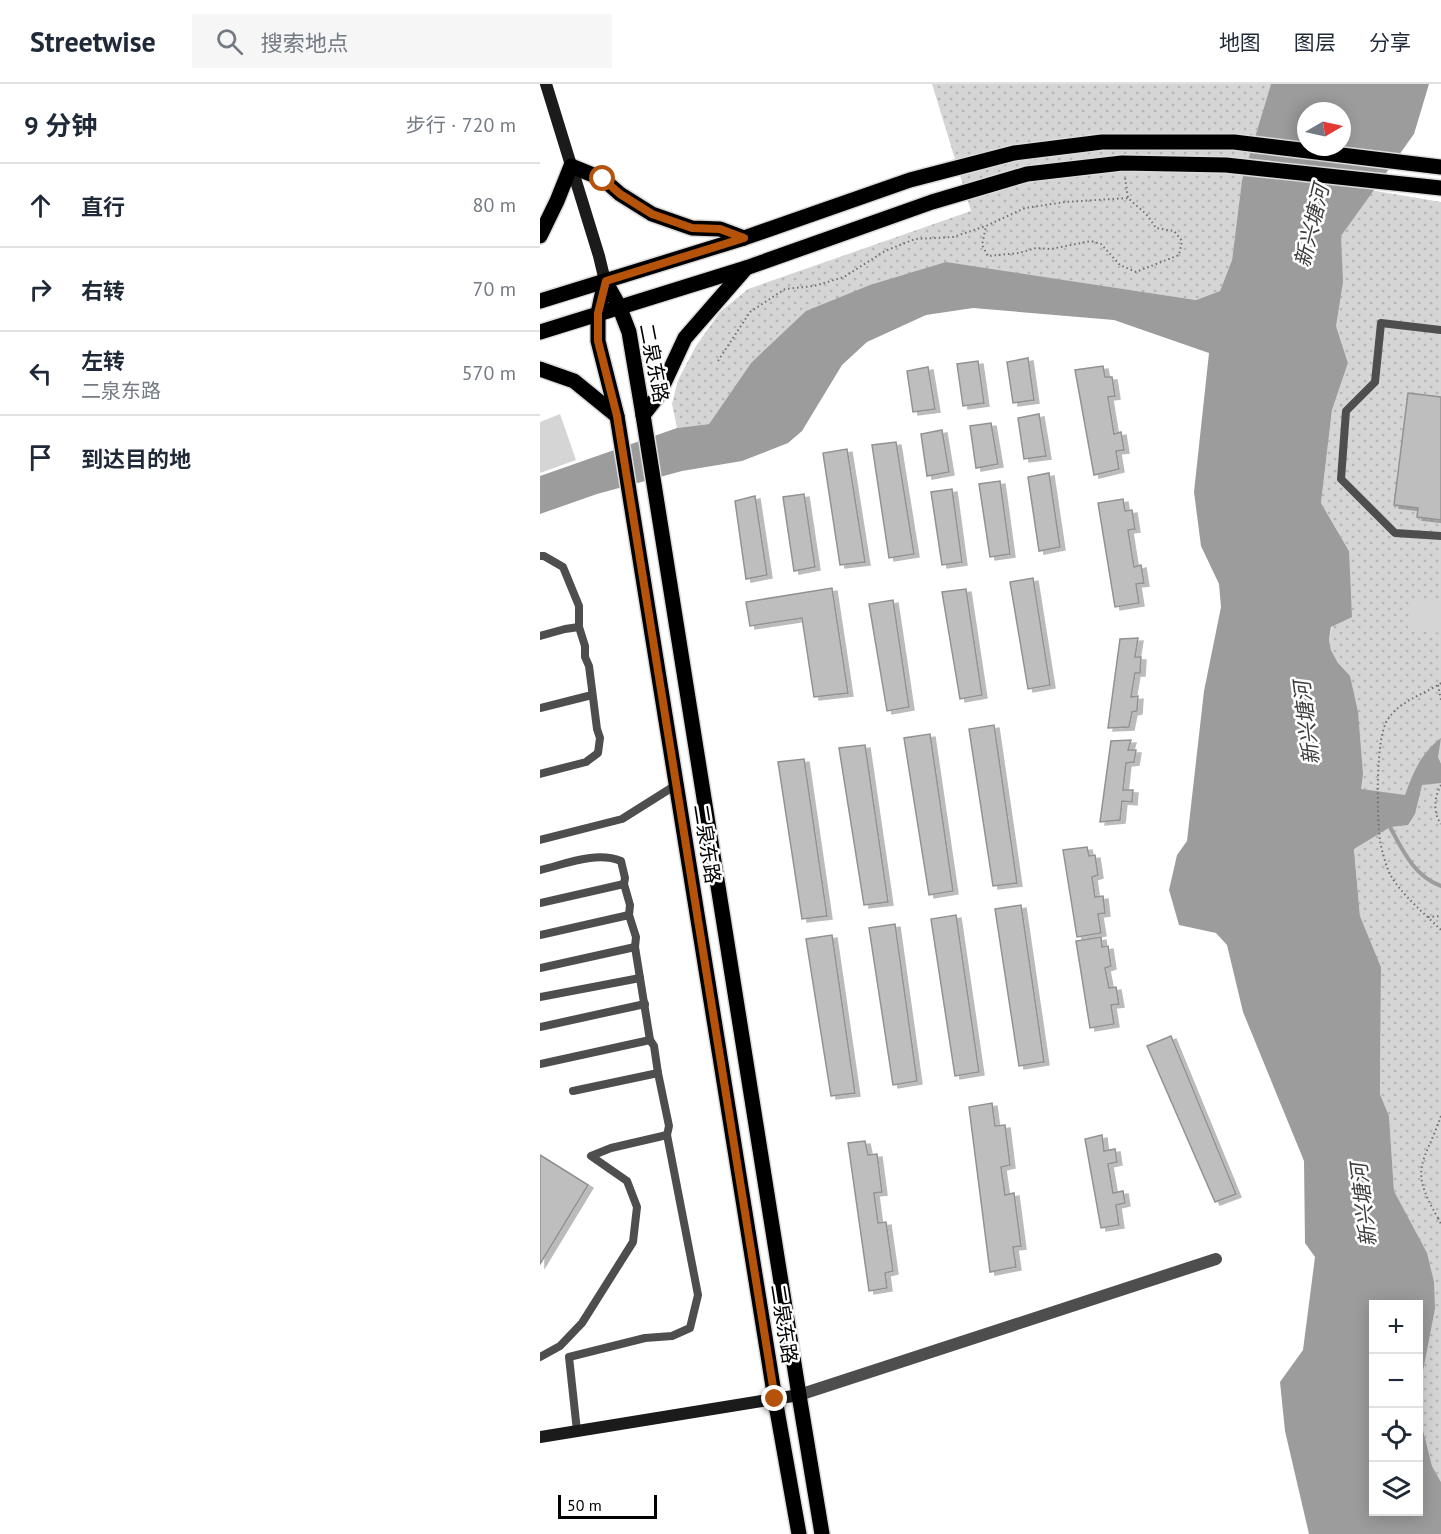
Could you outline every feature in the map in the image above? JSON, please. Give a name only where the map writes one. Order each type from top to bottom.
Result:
[{"type":"main road","points":[[540,301],[744,238],[910,180],[1014,153],[1102,142],[1234,142],[1441,166]]},
{"type":"main road","points":[[540,332],[746,268],[932,202],[1027,174],[1122,163],[1226,165],[1441,188]]},
{"type":"main road","points":[[540,236],[572,166],[603,179],[620,194],[652,214],[692,228],[720,229],[744,238]]},
{"type":"main road","points":[[643,414],[658,396],[685,338],[746,268]]},
{"type":"main road","name":"二泉东路","points":[[606,281],[629,332],[822,1534]]},
{"type":"main road","name":"二泉东路","points":[[606,281],[598,313],[598,341],[617,416],[775,1399],[799,1534]]},
{"type":"main road","points":[[540,369],[574,381],[617,416]]},
{"type":"street","points":[[546,84],[606,281]]},
{"type":"street","points":[[540,1437],[799,1395],[1216,1259]]},
{"type":"lane","points":[[1441,330],[1381,323],[1375,382],[1346,411],[1341,480],[1395,532],[1441,536]]},
{"type":"lane","points":[[540,556],[563,567],[579,606],[579,627],[589,666],[600,738],[598,753],[586,762],[540,774]]},
{"type":"lane","points":[[540,636],[579,627]]},
{"type":"lane","points":[[540,708],[592,695]]},
{"type":"lane","points":[[540,840],[622,819],[677,785]]},
{"type":"lane","points":[[540,870],[591,858],[610,857],[621,861],[630,905],[629,915],[636,937],[635,947],[650,1040],[654,1046],[669,1126],[667,1135],[698,1295],[690,1328],[672,1336],[645,1338],[569,1358],[577,1431]]},
{"type":"lane","points":[[540,903],[624,884]]},
{"type":"lane","points":[[540,935],[629,915]]},
{"type":"lane","points":[[540,968],[635,947]]},
{"type":"lane","points":[[540,997],[640,978]]},
{"type":"lane","points":[[540,1026],[645,1004]]},
{"type":"lane","points":[[540,1064],[650,1040]]},
{"type":"lane","points":[[573,1091],[658,1073]]},
{"type":"lane","points":[[540,1357],[560,1346],[582,1323],[633,1242],[637,1207],[627,1182],[591,1156],[611,1148],[667,1135]]},
{"type":"path","points":[[986,226],[982,245],[988,256],[1019,253],[1036,248],[1051,249],[1091,241],[1101,244],[1120,265],[1136,272],[1179,255],[1182,241],[1174,231],[1156,228],[1147,215],[1128,198],[1125,178]]},
{"type":"path","points":[[718,361],[750,312],[785,289],[814,286],[844,277],[885,251],[915,239],[953,237],[986,226],[1025,208],[1065,201],[1128,198]]},
{"type":"path","points":[[1441,700],[1439,684],[1406,701],[1387,719],[1382,732],[1378,778],[1380,842],[1391,876],[1441,930]]},
{"type":"path","points":[[1441,785],[1434,804],[1441,824]]},
{"type":"path","points":[[1428,917],[1441,916]]},
{"type":"path","points":[[1441,1116],[1423,1157],[1420,1172],[1425,1195],[1441,1224]]},
{"type":"shaded area","points":[[932,84],[1271,84],[1242,180],[1232,260],[1220,291],[1196,300],[1042,277],[751,363],[709,424],[677,428],[672,404],[678,380],[696,346],[720,312],[748,289],[971,211]]},
{"type":"shaded area","points":[[1370,190],[1441,202],[1441,1482],[1432,1466],[1423,1430],[1423,1372],[1435,1309],[1407,1217],[1394,1191],[1389,1116],[1380,1094],[1381,967],[1360,916],[1338,663],[1329,640],[1349,551],[1321,503],[1332,410],[1348,363],[1336,326],[1341,236]]},
{"type":"shaded area","points":[[560,414],[576,460],[540,473],[540,422]]},
{"type":"shaded area","points":[[1412,599],[1441,602],[1441,633],[1408,629]]},
{"type":"water","name":"新兴塘河","points":[[1271,84],[1429,84],[1414,134],[1341,236],[1343,282],[1336,326],[1348,363],[1332,410],[1321,503],[1349,551],[1352,617],[1331,627],[1329,640],[1338,663],[1350,676],[1358,712],[1363,774],[1361,789],[1405,795],[1419,763],[1428,750],[1441,738],[1438,757],[1441,764],[1441,783],[1422,785],[1415,814],[1408,825],[1390,827],[1354,849],[1360,916],[1381,967],[1380,1094],[1389,1116],[1394,1191],[1427,1253],[1434,1282],[1435,1309],[1423,1372],[1423,1300],[1369,1300],[1369,1516],[1423,1516],[1423,1430],[1432,1466],[1441,1482],[1441,1534],[1309,1534],[1285,1431],[1280,1382],[1303,1350],[1315,1257],[1305,1243],[1304,1161],[1243,1012],[1227,945],[1216,933],[1179,925],[1169,890],[1177,855],[1187,841],[1204,691],[1221,607],[1219,584],[1201,546],[1194,492],[1209,353],[1114,320],[973,308],[926,315],[867,342],[842,365],[802,431],[788,443],[742,461],[682,471],[597,494],[540,514],[540,476],[677,428],[709,424],[751,363],[806,311],[870,285],[946,262],[1196,300],[1220,291],[1232,260],[1242,180]]},
{"type":"building","points":[[1028,358],[1034,400],[1013,403],[1007,362]]},
{"type":"building","points":[[978,361],[984,403],[963,406],[957,364]]},
{"type":"building","points":[[1103,366],[1105,377],[1112,377],[1115,396],[1108,397],[1114,434],[1121,432],[1124,450],[1116,451],[1119,469],[1094,475],[1075,370]]},
{"type":"building","points":[[928,367],[935,409],[913,412],[907,371]]},
{"type":"building","points":[[1408,393],[1441,397],[1441,520],[1417,517],[1418,508],[1394,505]]},
{"type":"building","points":[[1039,414],[1046,456],[1024,459],[1018,418]]},
{"type":"building","points":[[991,423],[998,464],[976,468],[970,426]]},
{"type":"building","points":[[942,430],[949,472],[927,476],[921,434]]},
{"type":"building","points":[[896,442],[914,554],[889,558],[872,445]]},
{"type":"building","points":[[847,449],[865,562],[840,565],[823,453]]},
{"type":"building","points":[[1049,473],[1060,547],[1039,551],[1028,477]]},
{"type":"building","points":[[1000,481],[1010,554],[990,557],[979,484]]},
{"type":"building","points":[[952,489],[962,562],[942,565],[931,492]]},
{"type":"building","points":[[804,494],[815,567],[794,571],[783,497]]},
{"type":"building","points":[[755,496],[767,575],[746,579],[735,501]]},
{"type":"building","points":[[1123,499],[1125,511],[1132,510],[1135,529],[1128,530],[1134,567],[1141,565],[1144,583],[1136,584],[1139,603],[1115,607],[1098,503]]},
{"type":"building","points":[[1033,578],[1050,685],[1028,689],[1010,582]]},
{"type":"building","points":[[832,588],[848,693],[814,697],[802,618],[750,626],[746,602]]},
{"type":"building","points":[[966,589],[982,695],[960,699],[942,592]]},
{"type":"building","points":[[893,600],[909,707],[887,711],[869,604]]},
{"type":"building","points":[[1138,638],[1135,657],[1141,657],[1140,673],[1135,673],[1131,697],[1138,696],[1137,711],[1132,712],[1129,727],[1108,728],[1120,639]]},
{"type":"building","points":[[994,725],[1017,883],[993,886],[969,729]]},
{"type":"building","points":[[930,734],[953,891],[929,895],[904,738]]},
{"type":"building","points":[[1131,740],[1128,750],[1136,750],[1134,762],[1126,763],[1123,790],[1133,790],[1132,802],[1122,801],[1120,820],[1100,822],[1111,741]]},
{"type":"building","points":[[865,745],[888,902],[864,905],[839,748]]},
{"type":"building","points":[[804,759],[827,916],[802,919],[778,762]]},
{"type":"building","points":[[1087,847],[1089,856],[1095,855],[1098,875],[1092,877],[1095,897],[1103,896],[1105,913],[1098,914],[1101,933],[1077,937],[1063,850]]},
{"type":"building","points":[[1021,905],[1044,1062],[1019,1066],[995,909]]},
{"type":"building","points":[[956,915],[979,1072],[955,1076],[931,919]]},
{"type":"building","points":[[895,924],[917,1081],[893,1085],[869,928]]},
{"type":"building","points":[[832,935],[855,1093],[831,1096],[806,939]]},
{"type":"building","points":[[1101,937],[1102,947],[1108,946],[1111,966],[1105,968],[1109,988],[1116,987],[1119,1004],[1111,1005],[1114,1024],[1090,1028],[1076,941]]},
{"type":"building","points":[[1171,1036],[1236,1194],[1215,1202],[1147,1046]]},
{"type":"building","points":[[992,1103],[995,1126],[1005,1125],[1010,1165],[1001,1167],[1005,1195],[1014,1193],[1021,1246],[1013,1247],[1016,1267],[990,1272],[969,1107]]},
{"type":"building","points":[[1102,1135],[1104,1151],[1115,1149],[1117,1162],[1108,1164],[1113,1193],[1123,1191],[1125,1203],[1116,1205],[1119,1225],[1101,1228],[1085,1139]]},
{"type":"building","points":[[865,1141],[868,1155],[877,1154],[882,1192],[874,1193],[878,1223],[886,1222],[893,1271],[885,1273],[887,1288],[869,1291],[848,1143]]},
{"type":"building","points":[[540,1155],[588,1185],[540,1264]]},
{"type":"waterway","points":[[1390,827],[1416,869],[1423,876],[1441,886]]},
{"type":"route","points":[[603,179],[620,194],[652,214],[692,228],[720,229],[744,238],[606,281],[598,313],[598,341],[617,416],[775,1399]]}]
